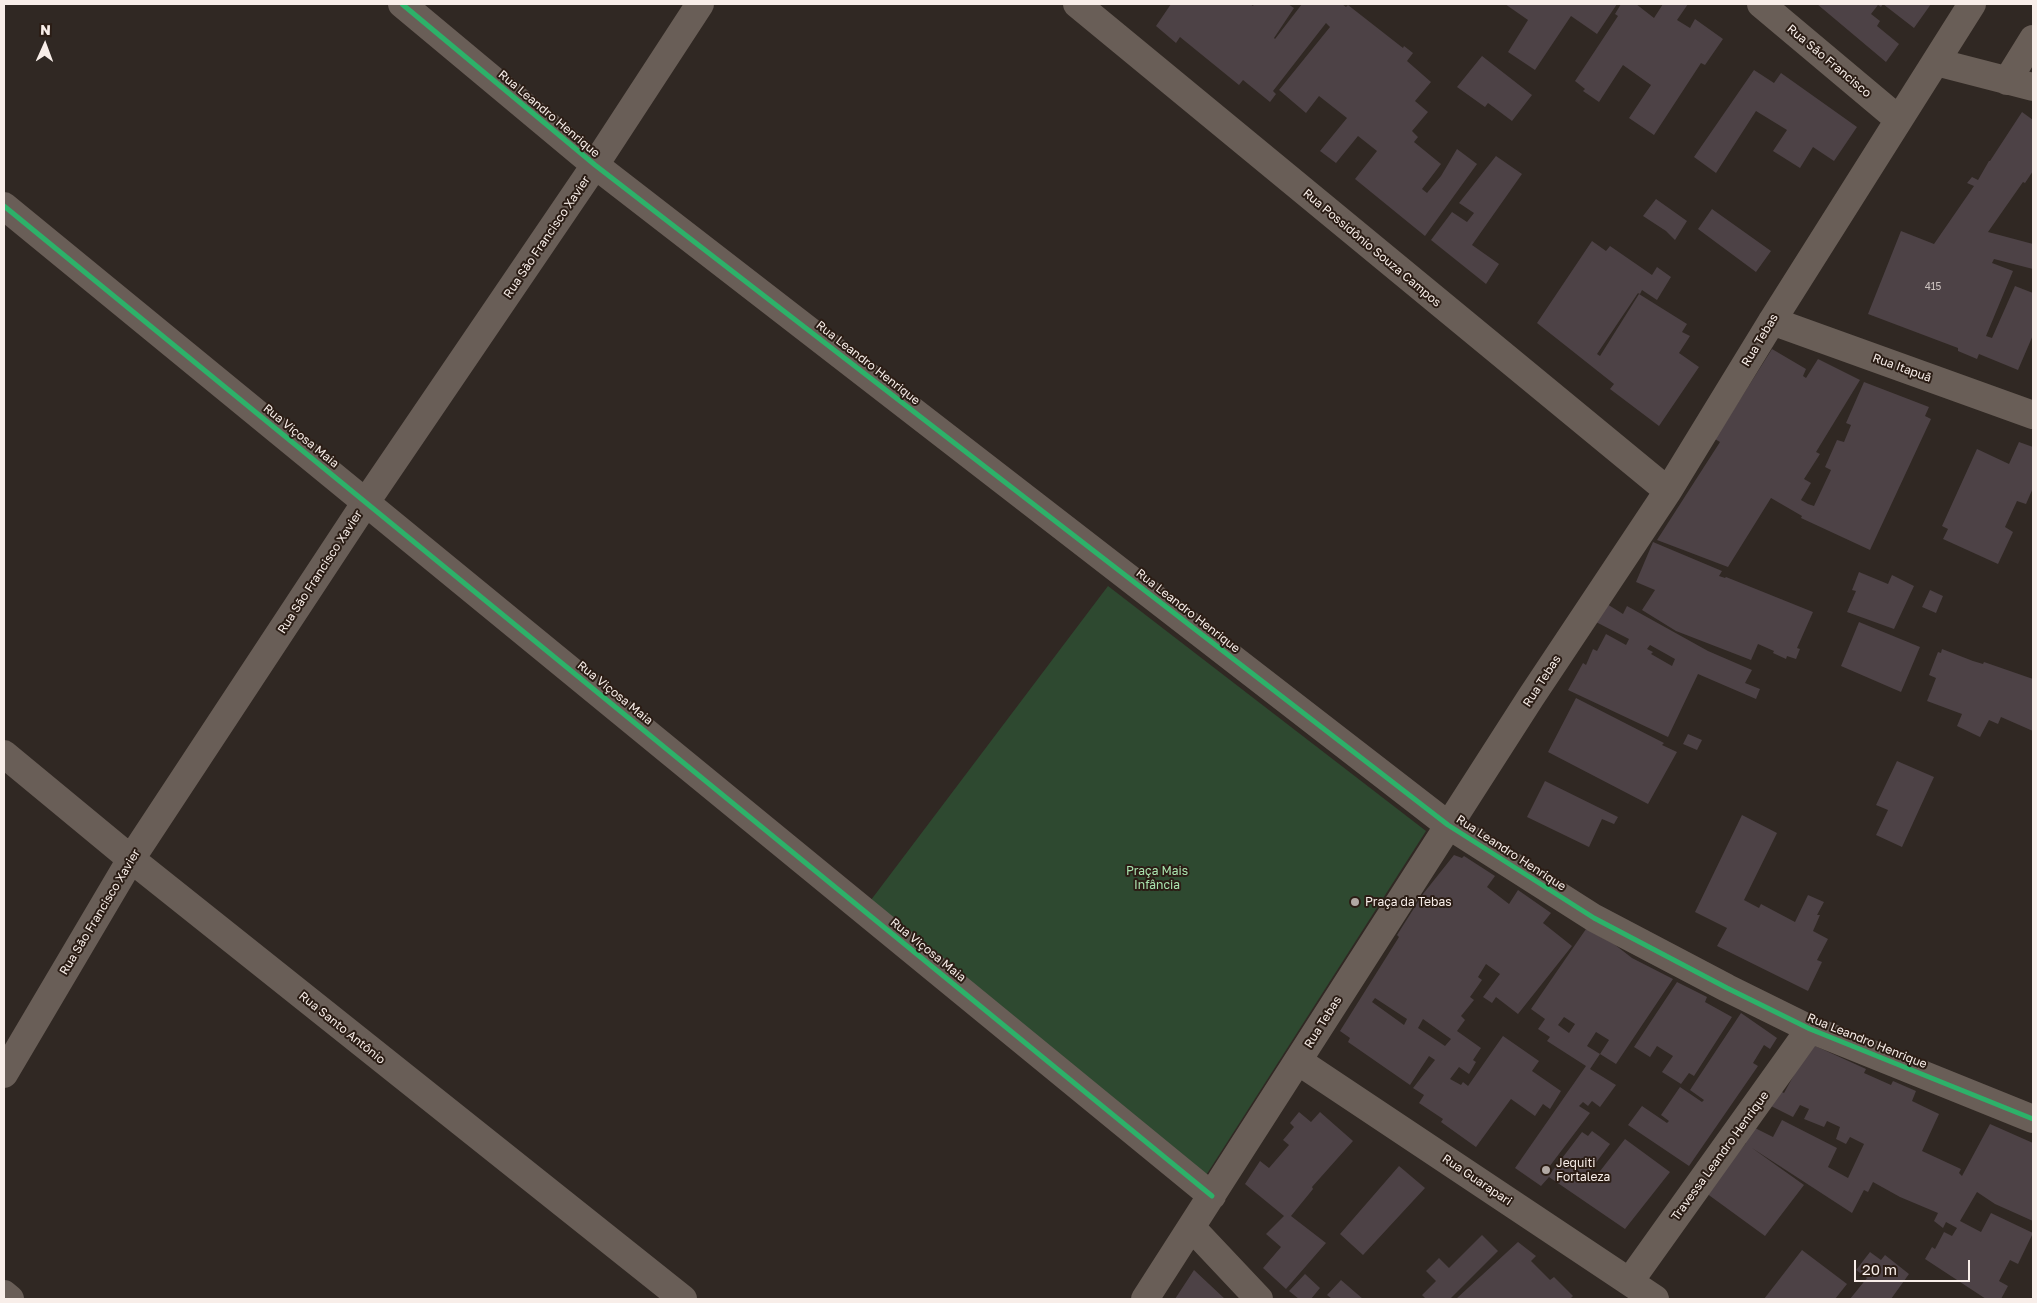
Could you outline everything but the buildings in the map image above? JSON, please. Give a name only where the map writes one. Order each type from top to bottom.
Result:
[{"type":"street","name":"Rua Leandro Henrique","points":[[402,4],[595,165],[1448,825],[1594,918],[1727,988],[1810,1029],[2033,1119]]},
{"type":"street","name":"Rua São Francisco Xavier","points":[[4,1074],[131,859],[366,502],[595,165],[700,4]]},
{"type":"street","name":"Rua Possidônio Souza Campos","points":[[1077,4],[1668,491]]},
{"type":"street","name":"Rua São Francisco","points":[[1760,4],[1898,119]]},
{"type":"street","name":"Rua Tebas","points":[[1146,1299],[1448,825],[1668,491],[1898,119],[1972,4]]},
{"type":"street","points":[[2007,80],[2033,39]]},
{"type":"street","points":[[1936,62],[2033,87]]},
{"type":"street","name":"Rua Viçosa Maia","points":[[4,206],[1212,1196]]},
{"type":"street","name":"Rua Itapuã","points":[[1772,321],[2033,415]]},
{"type":"street","name":"Rua Santo Antônio","points":[[4,754],[131,859],[683,1299]]},
{"type":"street","name":"Travessa Leandro Henrique","points":[[1630,1282],[1810,1029]]},
{"type":"street","name":"Rua Guarapari","points":[[1298,1061],[1655,1299]]},
{"type":"street","points":[[1192,1228],[1259,1299]]},
{"type":"street","points":[[4,1294],[10,1299]]},
{"type":"green space","name":"Praça Mais Infância","points":[[1108,586],[1426,831],[1203,1180],[871,900]]},
{"type":"cycle path","points":[[402,4],[595,165],[1448,825],[1594,918],[1727,988],[1810,1029],[2033,1119]]},
{"type":"cycle path","points":[[4,206],[1212,1196]]},
{"type":"place","name":"Praça da Tebas","points":[[1355,902]]},
{"type":"place","name":"Jequiti Fortaleza","points":[[1546,1170]]}]
